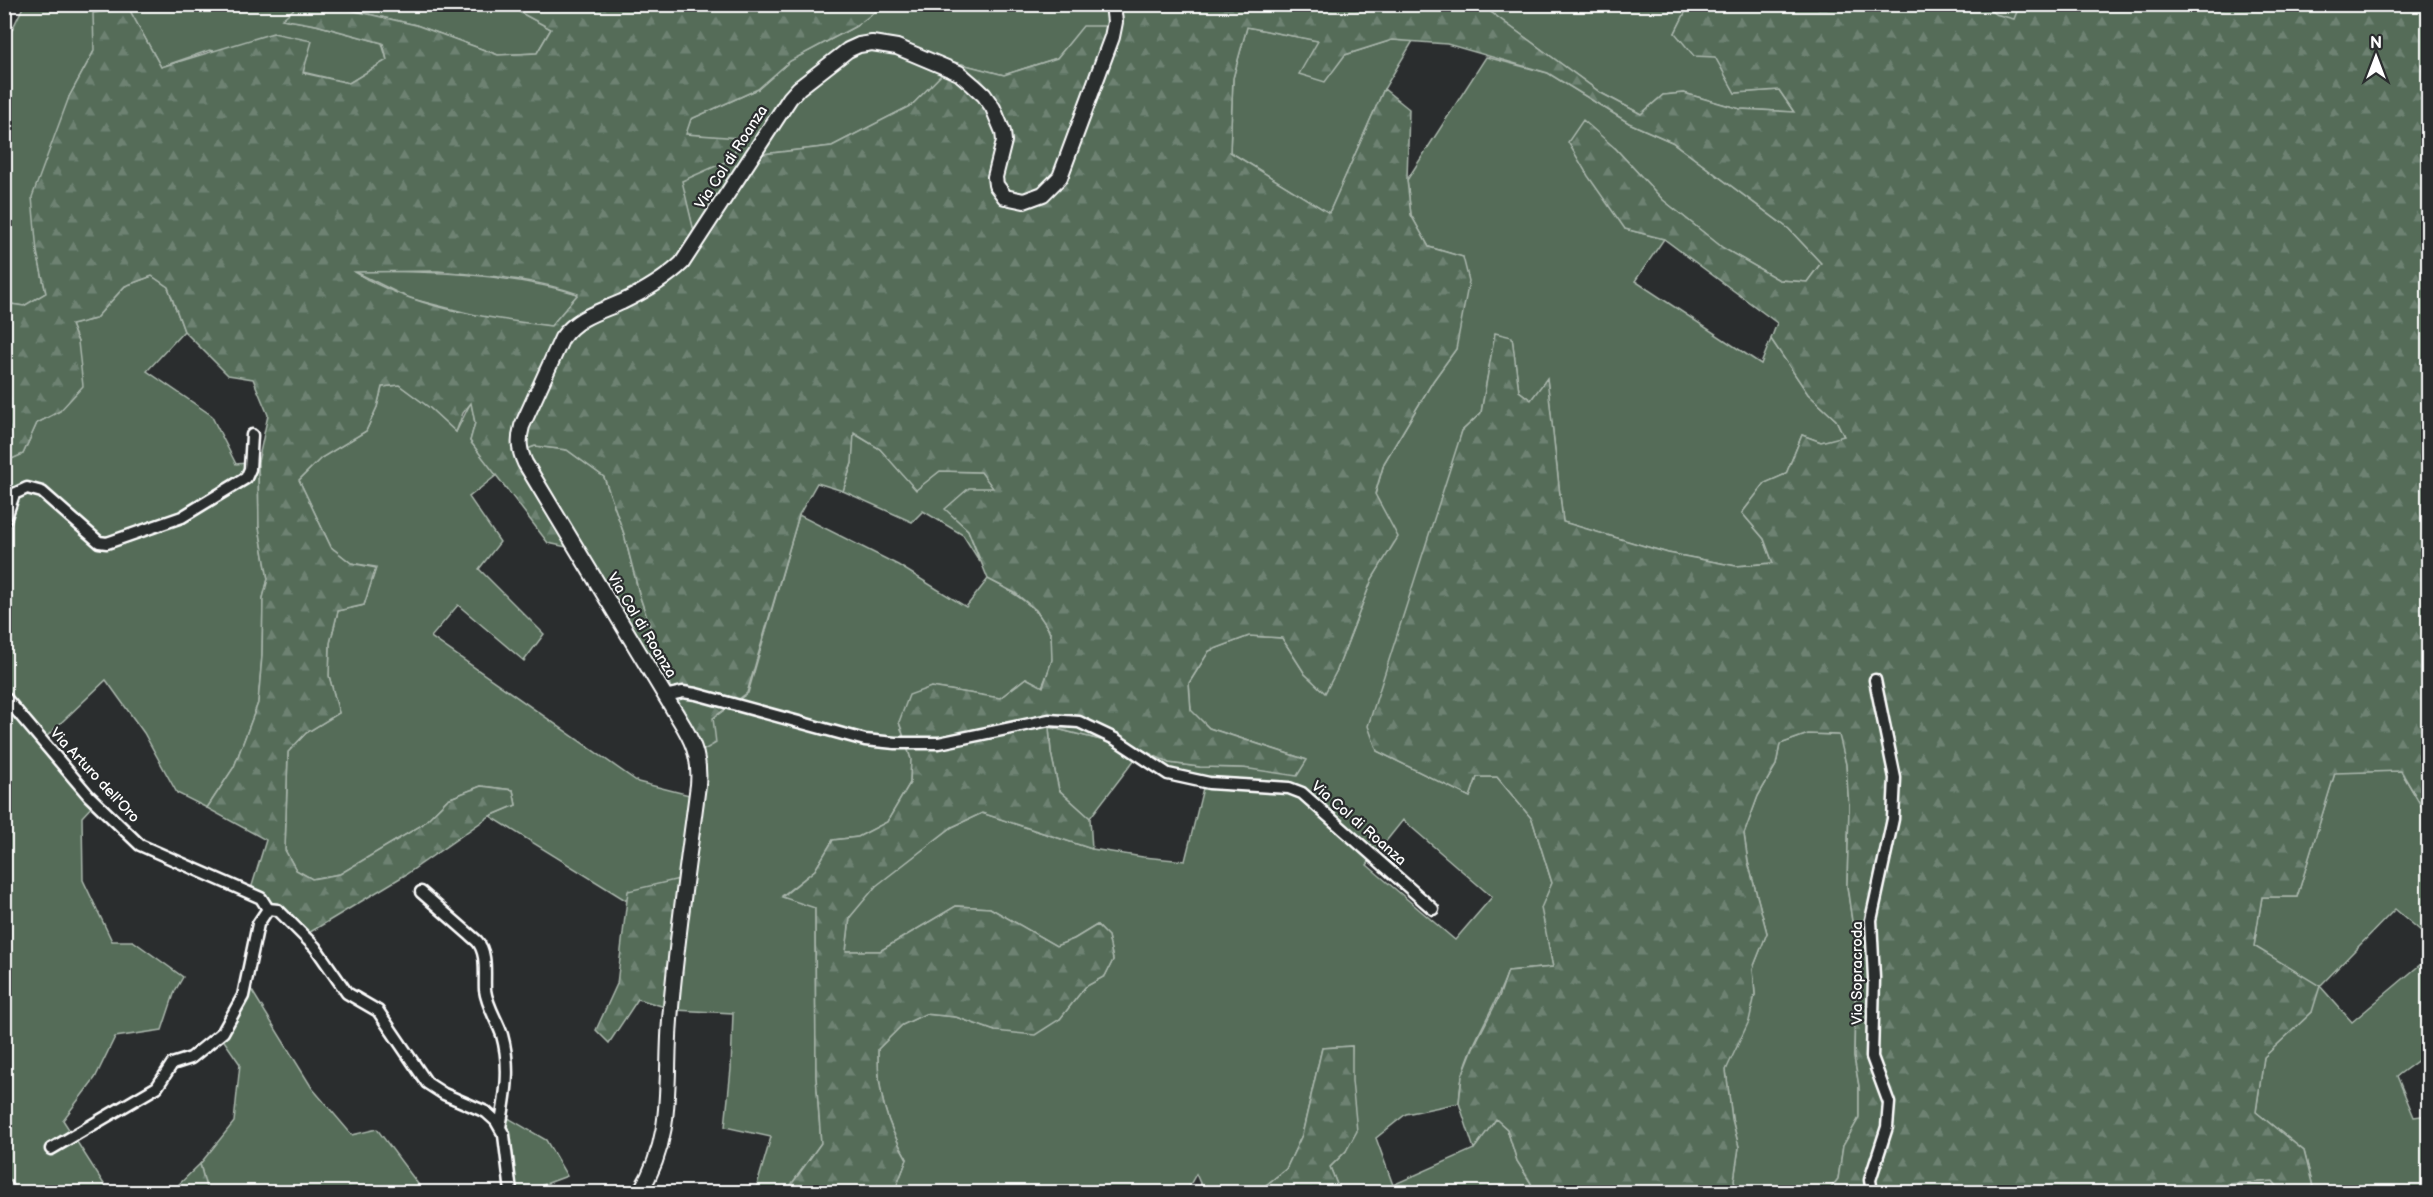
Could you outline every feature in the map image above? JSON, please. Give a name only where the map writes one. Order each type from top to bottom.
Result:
[{"type":"street","name":"Via Col di Roanza","points":[[640,1192],[654,1167],[666,1126],[670,1021],[699,772],[695,748],[525,464],[519,450],[522,426],[562,338],[575,322],[640,292],[673,272],[682,263],[790,98],[838,56],[859,45],[885,44],[909,51],[959,74],[973,85],[993,108],[1003,132],[1004,141],[995,177],[999,192],[1005,197],[1024,201],[1043,194],[1060,177],[1112,37],[1115,22],[1113,4]]},
{"type":"street","points":[[4,523],[14,494],[27,488],[42,492],[99,542],[107,543],[166,524],[182,517],[246,478],[250,469],[252,435]]},
{"type":"street","name":"Via Sopracroda","points":[[1872,1192],[1870,1180],[1887,1127],[1888,1103],[1872,1057],[1874,978],[1871,920],[1893,819],[1894,778],[1875,680]]},
{"type":"street","name":"Via Col di Roanza","points":[[665,696],[683,692],[696,694],[865,740],[895,742],[939,742],[1050,720],[1078,722],[1115,739],[1168,774],[1187,780],[1289,788],[1302,793],[1433,909]]},
{"type":"street","name":"Via Arturo dell'Oro","points":[[4,696],[89,796],[140,845],[261,898],[268,909],[278,910],[315,947],[346,993],[378,1011],[427,1083],[444,1095],[486,1112],[500,1127]]},
{"type":"street","points":[[421,892],[482,948],[486,992],[501,1033],[508,1066],[507,1091],[500,1127],[505,1143],[511,1192]]},
{"type":"street","points":[[51,1149],[157,1086],[172,1064],[191,1058],[223,1032],[243,996],[258,924],[268,909]]},
{"type":"green space","points":[[445,4],[463,9],[512,8],[551,29],[537,53],[498,55],[416,25],[329,5]]},
{"type":"green space","points":[[1982,4],[1995,14],[2014,19],[2020,4],[2428,5],[2428,802],[2424,810],[2401,771],[2335,773],[2297,897],[2262,897],[2254,946],[2320,986],[2312,1012],[2264,1057],[2256,1112],[2304,1151],[2313,1187],[2312,1192],[2282,1192],[2273,1181],[2228,1184],[2226,1192],[1828,1192],[1838,1179],[1843,1146],[1859,1118],[1859,1086],[1854,1057],[1856,949],[1847,886],[1849,807],[1846,764],[1839,735],[1808,734],[1780,744],[1776,765],[1758,796],[1744,834],[1748,862],[1767,933],[1753,968],[1755,995],[1749,1021],[1726,1070],[1732,1119],[1739,1147],[1734,1180],[1736,1192],[1533,1192],[1531,1183],[1517,1161],[1507,1129],[1496,1119],[1474,1149],[1459,1103],[1462,1076],[1473,1048],[1499,997],[1508,971],[1553,967],[1541,908],[1552,883],[1532,819],[1497,777],[1477,777],[1470,797],[1377,751],[1368,726],[1462,431],[1481,413],[1495,333],[1512,337],[1519,391],[1531,400],[1547,378],[1563,522],[1668,553],[1736,566],[1773,563],[1764,539],[1742,513],[1765,483],[1786,474],[1802,435],[1821,442],[1844,436],[1836,420],[1808,394],[1771,339],[1777,323],[1664,239],[1625,229],[1588,176],[1568,142],[1583,120],[1616,149],[1663,200],[1723,248],[1779,280],[1807,282],[1821,263],[1789,229],[1672,142],[1629,123],[1548,73],[1447,44],[1392,40],[1345,55],[1325,82],[1299,74],[1318,41],[1247,27],[1233,78],[1230,152],[1329,213],[1384,89],[1409,109],[1407,180],[1411,215],[1429,247],[1463,257],[1469,281],[1456,349],[1433,381],[1384,463],[1375,494],[1398,537],[1372,579],[1337,670],[1325,693],[1305,674],[1282,638],[1249,636],[1209,651],[1189,683],[1191,710],[1209,728],[1307,760],[1297,776],[1243,768],[1200,767],[1169,763],[1145,751],[1049,727],[1051,753],[1059,790],[1090,818],[1092,849],[982,813],[952,827],[876,886],[850,917],[846,951],[880,951],[956,906],[990,908],[1056,946],[1074,939],[1097,925],[1108,936],[1113,960],[1105,976],[1085,987],[1060,1019],[1035,1035],[995,1031],[956,1017],[925,1014],[902,1025],[878,1049],[879,1079],[884,1106],[893,1133],[907,1159],[897,1185],[900,1192],[786,1192],[821,1143],[816,1076],[815,908],[782,897],[815,870],[833,840],[858,837],[887,822],[910,783],[911,759],[899,722],[909,695],[931,687],[1000,698],[1026,678],[1043,687],[1052,660],[1051,633],[1036,610],[1015,593],[988,579],[968,530],[945,509],[969,488],[993,488],[981,472],[940,471],[916,490],[880,449],[854,433],[852,463],[843,491],[817,483],[799,515],[747,693],[713,718],[716,743],[694,756],[640,597],[624,534],[604,477],[567,450],[535,446],[514,454],[576,549],[548,543],[470,441],[475,423],[471,403],[463,413],[456,432],[430,408],[399,385],[382,387],[377,407],[366,431],[321,458],[299,480],[331,547],[351,563],[376,568],[364,605],[338,611],[330,643],[329,676],[339,713],[306,733],[288,752],[285,850],[296,870],[312,879],[340,874],[422,825],[448,799],[481,786],[513,790],[516,805],[490,816],[405,875],[307,934],[271,902],[251,889],[266,840],[207,808],[234,767],[258,703],[263,598],[268,579],[259,527],[258,462],[268,415],[253,379],[228,375],[184,331],[168,287],[152,276],[125,286],[95,319],[71,325],[78,342],[83,386],[60,411],[37,423],[23,454],[5,462],[4,303],[24,306],[46,293],[37,252],[32,197],[69,97],[94,51],[93,13],[129,9],[161,67],[273,33],[312,41],[303,73],[349,83],[387,60],[383,43],[316,25],[282,19],[299,5],[329,5],[416,25],[498,55],[537,53],[551,29],[512,8],[463,9],[445,5],[884,5],[856,26],[790,61],[758,89],[691,119],[686,134],[739,138],[732,159],[682,181],[697,244],[763,154],[832,146],[912,105],[954,62],[1004,75],[1057,58],[1083,26],[1122,26],[1121,5],[1481,5],[1601,93],[1641,114],[1663,95],[1684,93],[1740,109],[1794,112],[1779,90],[1735,93],[1715,57],[1694,56],[1675,33],[1689,5]],"holes":[[[438,271],[526,281],[578,294],[551,326],[450,310],[401,294],[355,272]]]},
{"type":"green space","points":[[24,5],[299,5],[283,19],[316,25],[382,43],[387,60],[349,83],[210,50],[161,67],[129,9],[94,51],[69,97],[37,252],[46,293],[24,306],[4,303],[5,44]]},
{"type":"green space","points":[[884,5],[1121,5],[1122,26],[1083,27],[1057,58],[1004,75],[954,62],[912,105],[832,146],[763,154],[697,244],[681,180],[732,159],[739,139],[685,134],[691,119],[758,89],[790,61],[856,26]]},
{"type":"green space","points":[[1481,5],[1689,5],[1675,33],[1715,56],[1735,93],[1779,90],[1794,112],[1740,109],[1684,93],[1663,95],[1641,114],[1601,93]]},
{"type":"green space","points":[[1982,5],[2020,5],[2015,20],[1995,14]]},
{"type":"green space","points":[[1247,27],[1319,41],[1345,55],[1392,40],[1413,41],[1384,89],[1329,213],[1230,152],[1233,78]]},
{"type":"green space","points":[[1486,57],[1548,73],[1629,123],[1672,142],[1789,229],[1821,263],[1807,282],[1779,280],[1723,248],[1663,200],[1616,149],[1625,229],[1664,239],[1635,281],[1761,364],[1771,339],[1808,394],[1836,420],[1844,437],[1821,442],[1802,435],[1786,474],[1765,483],[1742,513],[1764,539],[1773,563],[1736,566],[1668,553],[1563,522],[1547,379],[1531,400],[1519,391],[1512,338],[1495,334],[1481,413],[1462,431],[1377,751],[1470,797],[1477,777],[1497,777],[1532,819],[1552,883],[1542,908],[1553,967],[1508,971],[1467,1062],[1461,1082],[1459,1103],[1406,1114],[1376,1138],[1393,1185],[1474,1149],[1496,1119],[1507,1129],[1517,1161],[1531,1183],[1533,1192],[1340,1192],[1330,1167],[1346,1151],[1352,1046],[1322,1048],[1302,1135],[1286,1169],[1265,1186],[1264,1192],[1204,1192],[1196,1174],[1186,1192],[900,1192],[897,1185],[907,1159],[893,1133],[884,1106],[879,1079],[878,1049],[902,1025],[925,1014],[956,1017],[995,1031],[1060,1019],[1085,987],[1105,976],[1113,960],[1108,936],[1097,925],[1074,939],[1056,946],[990,908],[956,906],[880,951],[846,951],[850,917],[876,885],[952,827],[982,813],[1092,849],[1185,861],[1203,788],[1135,759],[1090,818],[1059,790],[1051,753],[1049,727],[1145,751],[1169,763],[1200,767],[1243,768],[1307,760],[1209,728],[1191,711],[1189,683],[1209,651],[1249,636],[1282,638],[1305,674],[1325,692],[1337,670],[1372,579],[1397,537],[1375,495],[1384,463],[1433,381],[1456,349],[1463,257],[1429,247],[1411,215],[1407,180]],"holes":[[[1403,820],[1492,897],[1455,940],[1367,865]]]},
{"type":"green space","points":[[354,271],[495,277],[578,294],[551,326],[495,320],[408,298]]},
{"type":"green space","points":[[152,276],[168,287],[184,331],[147,371],[211,415],[236,464],[258,462],[259,527],[268,579],[263,598],[258,703],[234,767],[207,808],[177,793],[144,733],[106,680],[45,738],[94,804],[82,817],[83,880],[112,941],[133,941],[183,977],[175,991],[162,1030],[115,1037],[95,1078],[63,1120],[109,1192],[18,1192],[5,1173],[4,462],[23,454],[37,423],[60,411],[78,342],[71,325],[95,319],[125,286]]},
{"type":"green space","points":[[399,385],[430,408],[456,432],[471,402],[475,423],[470,441],[497,475],[469,497],[500,542],[479,569],[544,634],[524,661],[458,605],[431,637],[638,782],[701,798],[694,756],[713,718],[748,693],[799,515],[898,565],[966,607],[988,579],[1035,610],[1049,632],[1053,645],[1052,660],[1042,687],[1026,678],[1000,698],[931,687],[899,722],[911,759],[910,783],[887,822],[858,837],[833,840],[815,870],[782,896],[815,907],[816,1076],[821,1143],[786,1192],[755,1192],[771,1137],[725,1127],[731,1069],[733,1013],[675,1010],[629,891],[627,901],[490,816],[516,805],[513,790],[481,786],[448,799],[422,825],[340,874],[312,879],[296,870],[285,850],[288,752],[306,733],[339,713],[329,676],[330,643],[338,611],[364,605],[376,567],[351,563],[331,547],[299,480],[321,458],[366,431],[377,407],[382,387]]},
{"type":"green space","points":[[853,433],[880,449],[916,489],[940,471],[981,472],[994,488],[946,509],[968,530],[980,562],[963,535],[923,511],[912,522],[843,491],[852,463]]},
{"type":"green space","points":[[535,446],[567,450],[604,477],[624,534],[640,597],[684,727],[513,454]]},
{"type":"green space","points":[[1808,734],[1840,735],[1846,764],[1849,807],[1847,886],[1856,949],[1854,1057],[1859,1086],[1859,1118],[1843,1146],[1838,1179],[1828,1192],[1736,1192],[1734,1180],[1739,1147],[1732,1119],[1726,1070],[1755,995],[1753,968],[1767,933],[1748,862],[1744,834],[1758,796],[1776,765],[1780,744]]},
{"type":"green space","points":[[2401,771],[2423,809],[2428,802],[2428,937],[2395,909],[2320,986],[2352,1022],[2428,958],[2428,1053],[2397,1076],[2414,1117],[2428,1115],[2428,1192],[2312,1192],[2313,1187],[2304,1151],[2256,1112],[2264,1057],[2312,1012],[2254,946],[2262,897],[2297,897],[2335,772]]},
{"type":"green space","points":[[692,876],[675,1010],[638,999],[609,1043],[596,1030],[617,984],[628,891]]},
{"type":"green space","points":[[249,986],[312,1088],[352,1135],[377,1129],[424,1192],[207,1192],[200,1164],[234,1122],[240,1064],[222,1038]]},
{"type":"green space","points":[[1352,1046],[1352,1081],[1357,1131],[1346,1151],[1330,1167],[1340,1192],[1264,1192],[1265,1186],[1286,1169],[1302,1135],[1322,1048]]},
{"type":"green space","points":[[498,1112],[546,1140],[567,1176],[524,1192],[504,1192]]},
{"type":"green space","points":[[200,1164],[207,1192],[171,1192]]},
{"type":"green space","points":[[2273,1181],[2282,1192],[2226,1192],[2228,1184]]}]
